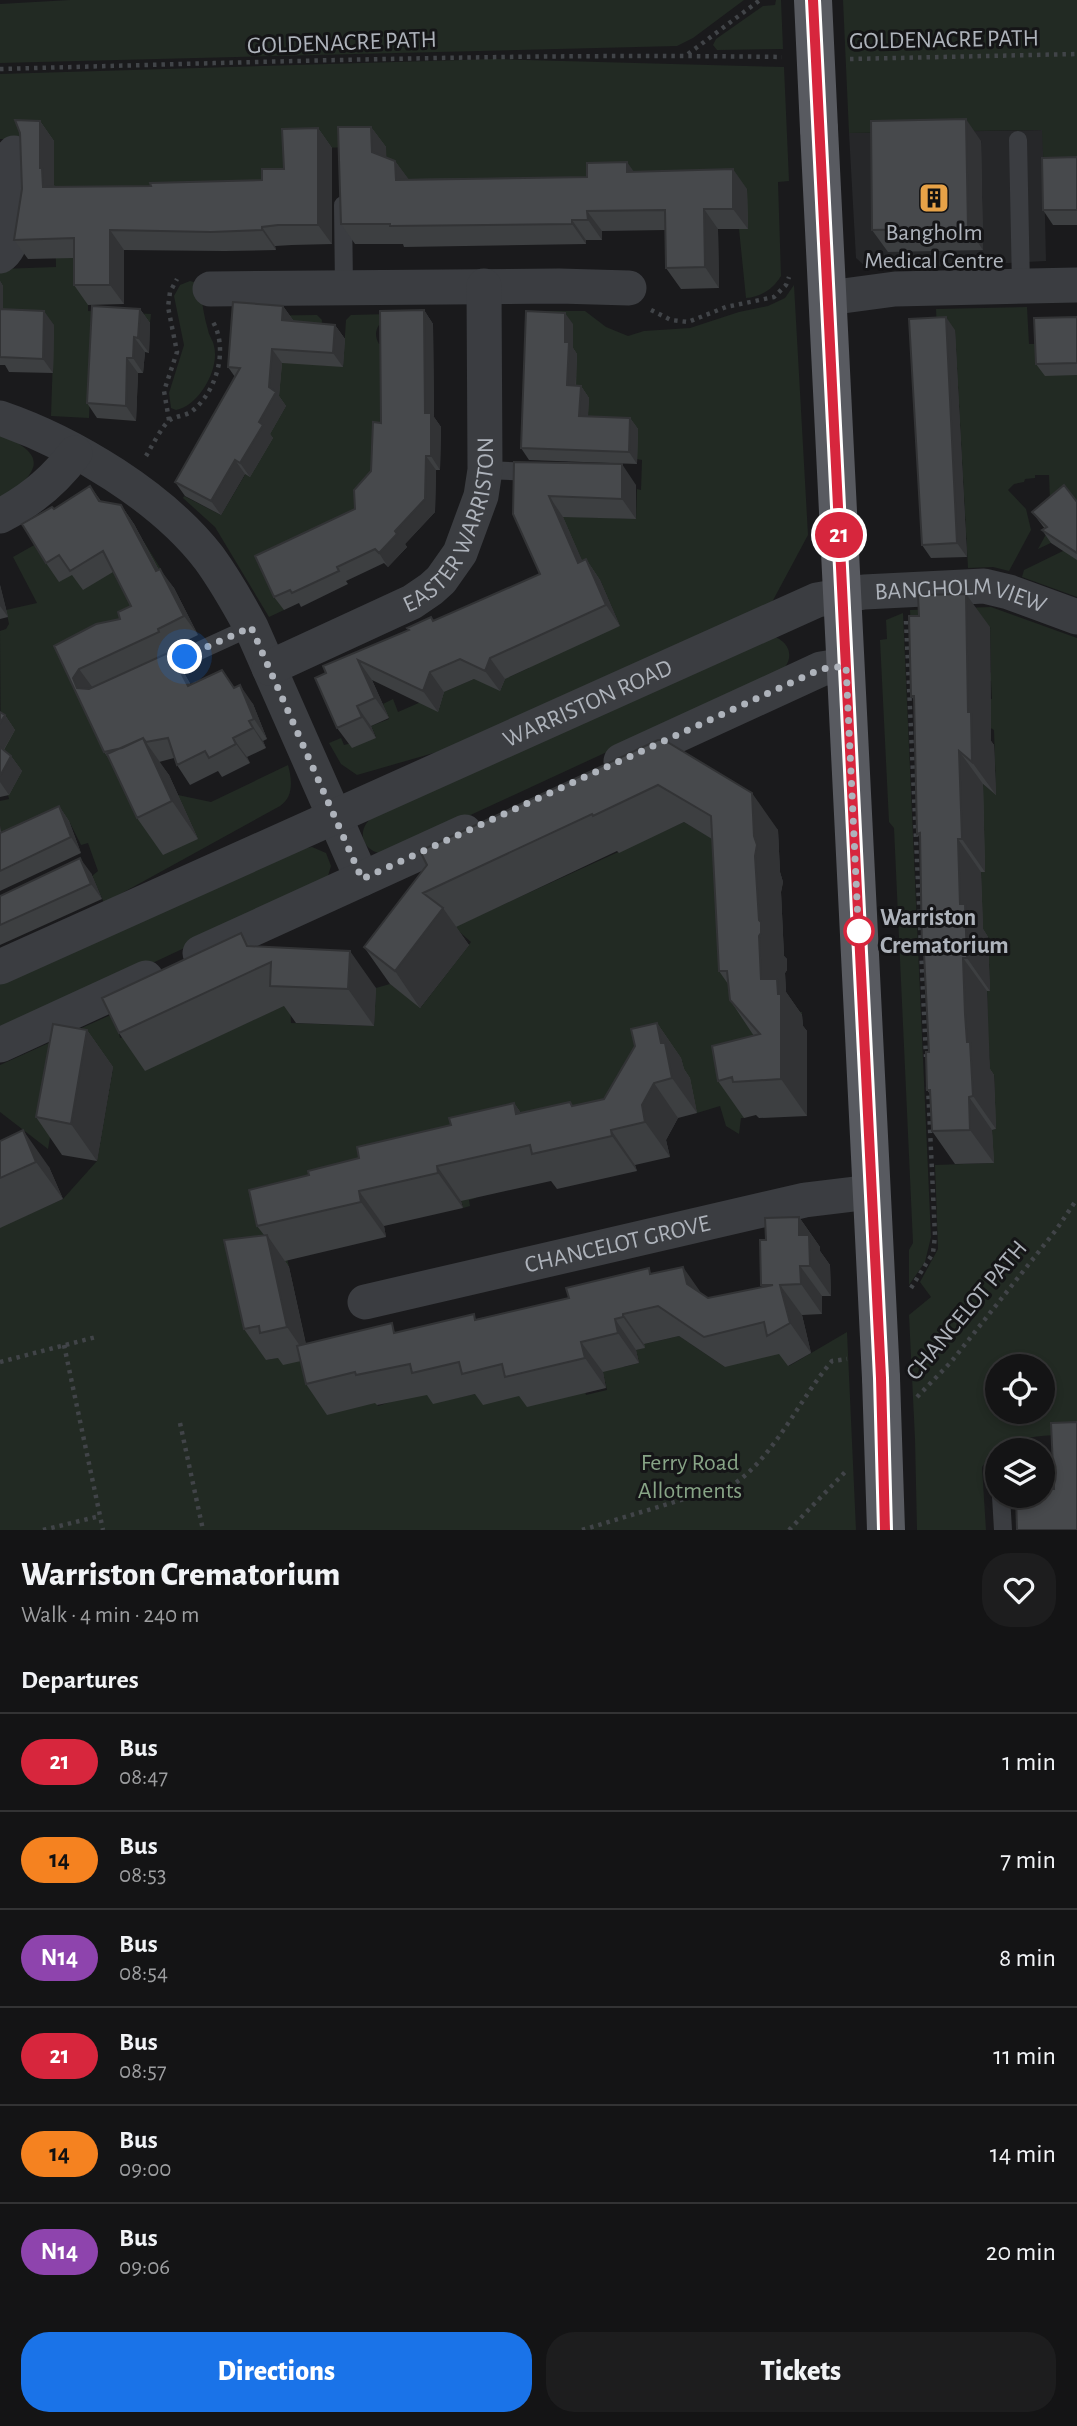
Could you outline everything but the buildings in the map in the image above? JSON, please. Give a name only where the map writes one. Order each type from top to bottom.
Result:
[{"type":"main road","points":[[813,0],[886,1530]]},
{"type":"street","points":[[0,256],[9,250],[14,237],[14,153]]},
{"type":"street","points":[[828,298],[895,289],[1077,285]]},
{"type":"street","points":[[210,289],[484,286],[629,288]]},
{"type":"street","name":"EASTER WARRISTON","points":[[269,668],[412,602],[441,580],[460,552],[481,496],[485,470],[484,286]]},
{"type":"street","points":[[0,418],[41,435],[128,484],[170,517],[208,557],[231,590],[251,627],[362,879]]},
{"type":"street","points":[[0,516],[55,478],[75,453]]},
{"type":"street","name":"BANGHOLM VIEW","points":[[842,596],[973,585],[994,587],[1077,617]]},
{"type":"street","name":"WARRISTON ROAD","points":[[0,967],[817,600],[842,596]]},
{"type":"street","points":[[586,776],[821,669],[846,666]]},
{"type":"street","points":[[0,1045],[499,816]]},
{"type":"street","name":"CHANCELOT GROVE","points":[[365,1302],[805,1200],[871,1192]]},
{"type":"lane","points":[[1018,140],[1021,286]]},
{"type":"lane","points":[[343,193],[344,288]]},
{"type":"lane","points":[[485,470],[552,472]]},
{"type":"lane","points":[[145,676],[251,627]]},
{"type":"lane","points":[[1002,1508],[1003,1530]]},
{"type":"path","points":[[686,55],[760,0]]},
{"type":"path","name":"GOLDENACRE PATH","points":[[849,59],[1077,54]]},
{"type":"path","name":"GOLDENACRE PATH","points":[[0,69],[426,57],[795,57]]},
{"type":"path","points":[[128,484],[169,420],[191,412],[204,398],[217,374],[220,346],[212,321],[210,289],[202,277],[194,273],[176,280],[170,292],[168,307],[177,347],[163,391],[169,420]]},
{"type":"path","points":[[629,288],[652,311],[677,322],[688,323],[726,307],[774,296],[786,285],[790,274]]},
{"type":"path","points":[[905,590],[926,1057]]},
{"type":"path","points":[[878,1320],[914,1285],[933,1253],[935,1236],[928,1085]]},
{"type":"path","name":"CHANCELOT PATH","points":[[913,1401],[951,1362],[1056,1230],[1077,1199]]},
{"type":"path","points":[[0,1362],[96,1337]]},
{"type":"path","points":[[64,1345],[103,1530]]},
{"type":"path","points":[[582,1530],[734,1484],[748,1473],[769,1448],[832,1361],[880,1368]]},
{"type":"path","points":[[180,1423],[203,1530]]},
{"type":"path","points":[[789,1530],[856,1461]]},
{"type":"path","points":[[43,1530],[100,1516]]},
{"type":"shaded area","points":[[1043,130],[1046,261],[866,267],[856,258],[849,133]]},
{"type":"green space","points":[[70,0],[744,0],[693,38],[677,46],[0,63],[0,4]]},
{"type":"green space","points":[[776,0],[781,0],[783,49],[717,50],[713,45],[716,39],[763,6],[775,5]]},
{"type":"green space","points":[[843,0],[1077,0],[1077,172],[1044,173],[1042,130],[849,133]]},
{"type":"green space","points":[[494,59],[784,67],[789,181],[778,182],[781,276],[778,281],[762,294],[746,298],[739,229],[747,229],[410,200],[386,159],[385,147],[297,148],[297,172],[250,201],[88,263],[88,311],[151,314],[150,323],[90,392],[89,418],[51,416],[54,326],[6,327],[0,302],[0,269],[56,267],[53,141],[0,139],[0,74]]},
{"type":"green space","points":[[190,281],[197,283],[200,288],[205,320],[215,355],[214,365],[200,394],[192,402],[176,410],[171,408],[169,393],[184,345],[174,296],[180,285]]},
{"type":"green space","points":[[794,285],[808,535],[771,604],[458,746],[357,775],[341,764],[329,743],[341,738],[344,745],[376,737],[371,726],[389,719],[383,704],[393,699],[398,712],[499,668],[509,677],[529,668],[525,656],[620,626],[600,580],[528,515],[636,519],[642,460],[587,421],[589,398],[575,397],[577,354],[533,322],[534,311],[585,311],[606,327],[628,336],[644,331],[690,328],[768,306],[785,298]]},
{"type":"green space","points":[[1027,307],[1029,344],[1043,344],[1077,368],[1077,597],[1022,577],[1024,570],[1065,550],[1059,539],[1038,549],[1051,525],[1049,475],[1035,475],[1035,478],[1025,479],[1008,490],[1026,509],[1031,530],[1009,571],[993,567],[968,568],[955,331],[937,332],[936,309]]},
{"type":"green space","points":[[390,314],[390,325],[379,325],[376,334],[379,344],[390,344],[381,491],[284,610],[269,617],[215,527],[183,498],[184,496],[221,515],[286,406],[272,397],[243,316],[317,315],[322,320],[319,365],[343,366],[346,320],[351,315]]},
{"type":"green space","points":[[0,434],[28,451],[33,458],[33,466],[22,483],[0,503]]},
{"type":"green space","points":[[144,542],[162,571],[159,654],[113,762],[178,795],[211,802],[288,765],[291,787],[288,798],[280,806],[104,903],[92,876],[98,871],[88,843],[81,845],[69,821],[5,854],[0,825],[0,801],[9,799],[1,767],[0,631],[6,629],[9,624],[6,610],[37,603],[13,557],[36,544],[73,574]]},
{"type":"green space","points":[[991,607],[1077,638],[1077,1434],[985,1438],[985,1464],[982,1467],[986,1530],[917,1530],[909,1315],[931,1297],[920,1282],[938,1249],[935,1165],[993,1163],[992,1130],[996,1129],[995,1111],[991,1111],[995,1091],[994,1075],[990,1075],[989,1047],[951,1048],[988,1022],[988,937],[983,937],[981,872],[985,872],[975,778],[996,794],[994,730],[979,721],[973,700],[992,699],[991,681],[984,681],[991,672],[990,627],[911,629],[910,610]]},
{"type":"green space","points":[[903,613],[931,1237],[925,1262],[909,1285],[909,1250],[913,1243],[894,828],[889,822],[880,640],[887,639],[886,620]]},
{"type":"green space","points":[[772,636],[783,642],[789,651],[788,662],[780,672],[386,854],[373,851],[364,842],[363,831],[370,819]]},
{"type":"green space","name":"Ferry Road Allotments","points":[[684,822],[737,853],[787,1012],[802,1012],[802,1015],[755,1037],[738,1083],[744,1118],[741,1118],[739,1134],[726,1126],[720,1106],[697,1113],[689,1078],[660,1084],[471,1172],[476,1198],[469,1200],[470,1206],[463,1208],[457,1182],[289,1246],[292,1259],[287,1258],[289,1267],[267,1360],[281,1357],[309,1359],[328,1414],[376,1402],[378,1406],[430,1389],[433,1403],[581,1376],[586,1395],[607,1390],[599,1355],[624,1367],[639,1363],[636,1350],[644,1348],[644,1344],[679,1336],[725,1367],[758,1322],[789,1366],[847,1332],[856,1530],[0,1530],[0,1227],[63,1199],[97,1161],[113,1068],[57,1039],[115,1013],[120,1038],[128,1035],[145,1070],[290,1003],[291,1023],[374,1026],[376,988],[390,984],[421,1007],[471,942],[454,927]]},
{"type":"green space","points":[[312,847],[326,853],[331,866],[327,879],[321,884],[0,1032],[0,984]]},
{"type":"green space","points":[[51,1042],[53,1120],[48,1149],[0,1112],[0,1065]]},
{"type":"bus line","name":"21","points":[[813,0],[881,1378],[885,1530]]},
{"type":"place","name":"Bangholm Medical Centre","points":[[934,198]]},
{"type":"place","name":"Warriston Crematorium","points":[[859,931]]},
{"type":"route","points":[[185,657],[251,627],[362,879],[821,669],[846,666],[859,943],[859,931]]}]
